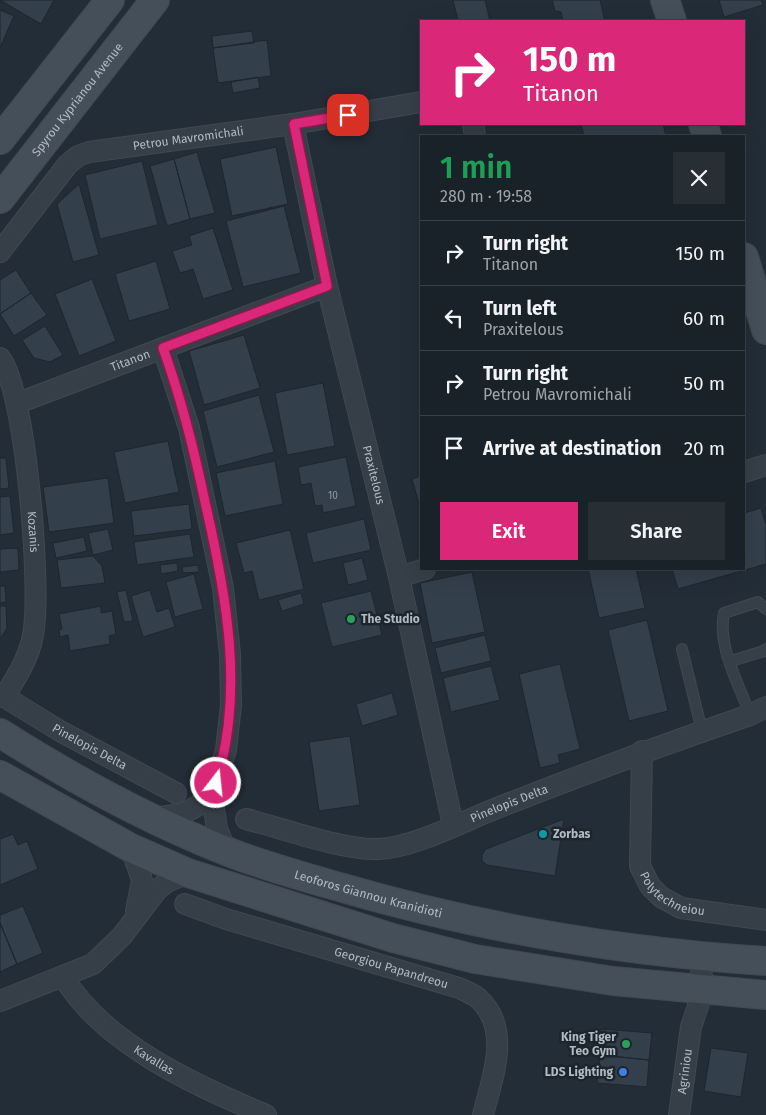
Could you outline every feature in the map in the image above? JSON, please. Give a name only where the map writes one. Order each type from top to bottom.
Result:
[{"type":"main road","points":[[0,140],[110,0]]},
{"type":"main road","name":"Spyrou Kyprianou Avenue","points":[[0,199],[155,0]]},
{"type":"main road","points":[[666,0],[672,20]]},
{"type":"main road","points":[[746,271],[766,330]]},
{"type":"main road","name":"Leoforos Giannou Kranidioti","points":[[0,733],[64,771],[153,818],[226,851],[303,877],[466,921],[607,946],[766,961]]},
{"type":"main road","points":[[0,775],[130,848],[188,874],[393,938],[476,959],[656,986],[766,995]]},
{"type":"street","name":"Petrou Mavromichali","points":[[0,252],[68,164],[78,156],[89,152],[294,124],[420,102]]},
{"type":"street","name":"Praxitelous","points":[[294,124],[327,286],[399,576],[453,825]]},
{"type":"street","name":"Titanon","points":[[18,403],[327,286]]},
{"type":"street","points":[[163,348],[189,428],[223,588],[230,654],[229,729],[212,795],[217,829],[226,851]]},
{"type":"street","name":"Kozanis","points":[[0,358],[9,373],[18,403],[28,480],[35,619],[28,652],[21,670],[2,696]]},
{"type":"street","points":[[745,472],[766,465]]},
{"type":"street","points":[[399,576],[421,570]]},
{"type":"street","name":"Pinelopis Delta","points":[[2,696],[176,793]]},
{"type":"street","name":"Pinelopis Delta","points":[[246,818],[344,845],[379,850],[420,840],[453,825],[642,752],[758,711]]},
{"type":"street","name":"Polytechneiou","points":[[642,752],[640,866],[650,886],[661,897],[681,908],[766,920]]},
{"type":"street","points":[[153,818],[184,814],[195,809],[212,795]]},
{"type":"street","points":[[130,848],[142,880],[141,893],[134,918]]},
{"type":"street","points":[[0,1001],[93,964],[116,943],[156,890],[167,882],[188,874]]},
{"type":"street","name":"Georgiou Papandreou","points":[[185,904],[226,919],[459,988],[479,999],[490,1013],[497,1031],[498,1055],[483,1115]]},
{"type":"street","name":"Agriniou","points":[[679,1115],[691,1027],[703,990],[700,956]]},
{"type":"street","name":"Kavallas","points":[[63,976],[75,996],[113,1032],[191,1082],[266,1115]]},
{"type":"street","name":"Agriniou","points":[[656,986],[682,1001],[691,1027]]},
{"type":"lane","points":[[758,711],[731,661],[722,624],[724,613],[758,602],[766,609]]},
{"type":"lane","points":[[682,649],[702,731]]},
{"type":"lane","points":[[731,661],[766,649]]},
{"type":"building","points":[[0,0],[54,0],[41,24]]},
{"type":"building","points":[[453,0],[485,0],[490,20],[458,20]]},
{"type":"building","points":[[552,0],[600,0],[605,20],[563,20],[561,12],[555,11]]},
{"type":"building","points":[[719,0],[761,0],[763,5],[724,17]]},
{"type":"building","points":[[0,10],[14,16],[0,48]]},
{"type":"building","points":[[252,31],[254,43],[213,48],[212,36]]},
{"type":"building","points":[[267,40],[271,76],[218,83],[213,48]]},
{"type":"building","points":[[258,77],[260,88],[233,93],[231,82]]},
{"type":"building","points":[[581,125],[663,125],[666,135],[584,135]]},
{"type":"building","points":[[276,147],[288,204],[232,216],[220,159]]},
{"type":"building","points":[[197,152],[215,213],[190,219],[174,159]]},
{"type":"building","points":[[174,159],[190,219],[167,226],[150,166]]},
{"type":"building","points":[[142,161],[158,225],[100,239],[85,175]]},
{"type":"building","points":[[79,184],[99,255],[73,262],[57,204]]},
{"type":"building","points":[[284,206],[301,273],[243,287],[226,221]]},
{"type":"building","points":[[213,228],[233,290],[203,299],[193,269],[180,273],[172,251],[192,245],[189,236]]},
{"type":"building","points":[[156,261],[170,309],[129,321],[115,274]]},
{"type":"building","points":[[16,270],[31,293],[0,314],[0,280]]},
{"type":"building","points":[[92,279],[116,341],[79,356],[55,294]]},
{"type":"building","points":[[31,293],[47,315],[14,336],[0,314]]},
{"type":"building","points":[[45,326],[63,355],[50,362],[34,358],[22,340]]},
{"type":"building","points":[[244,335],[260,388],[204,405],[189,351]]},
{"type":"building","points":[[323,383],[335,446],[287,455],[275,393]]},
{"type":"building","points":[[259,395],[274,452],[217,467],[203,411]]},
{"type":"building","points":[[168,441],[179,492],[125,503],[114,452]]},
{"type":"building","points":[[346,457],[356,506],[323,513],[322,505],[315,506],[311,483],[301,485],[298,467]]},
{"type":"building","points":[[0,458],[6,458],[9,488],[0,489]]},
{"type":"building","points":[[275,461],[283,504],[225,516],[216,473]]},
{"type":"building","points":[[420,476],[420,507],[412,479]]},
{"type":"building","points":[[108,478],[114,523],[49,532],[43,487]]},
{"type":"building","points":[[10,496],[14,533],[0,535],[0,497]]},
{"type":"building","points":[[189,504],[192,529],[134,536],[131,511]]},
{"type":"building","points":[[761,508],[766,525],[766,564],[745,570],[745,513]]},
{"type":"building","points":[[364,519],[371,550],[313,563],[306,533]]},
{"type":"building","points":[[108,529],[113,550],[93,555],[88,533]]},
{"type":"building","points":[[290,530],[304,589],[259,600],[252,571],[244,573],[236,543]]},
{"type":"building","points":[[190,534],[194,557],[137,565],[134,542]]},
{"type":"building","points":[[84,537],[87,551],[56,558],[53,543]]},
{"type":"building","points":[[18,548],[19,570],[0,572],[0,549]]},
{"type":"building","points":[[93,556],[102,566],[105,583],[61,588],[57,560]]},
{"type":"building","points":[[362,558],[368,580],[348,585],[343,563]]},
{"type":"building","points":[[177,563],[178,571],[161,574],[160,565]]},
{"type":"building","points":[[198,565],[199,572],[183,573],[182,567]]},
{"type":"building","points":[[588,570],[636,570],[645,608],[599,618]]},
{"type":"building","points":[[672,570],[745,570],[678,589]]},
{"type":"building","points":[[472,572],[485,632],[432,643],[420,583]]},
{"type":"building","points":[[194,574],[203,609],[175,617],[166,582]]},
{"type":"building","points":[[0,586],[5,586],[6,602],[0,603]]},
{"type":"building","points":[[126,590],[133,621],[124,622],[117,592]]},
{"type":"building","points":[[150,590],[157,612],[169,608],[175,627],[143,637],[131,596]]},
{"type":"building","name":"The Studio","points":[[371,591],[382,635],[332,647],[321,603]]},
{"type":"building","points":[[301,593],[304,604],[282,611],[278,600]]},
{"type":"building","points":[[0,606],[6,606],[7,628],[0,639]]},
{"type":"building","points":[[101,606],[101,613],[112,611],[116,634],[109,636],[110,644],[70,651],[68,635],[60,637],[59,630],[62,629],[59,614]]},
{"type":"building","points":[[647,620],[668,711],[629,721],[608,630]]},
{"type":"building","points":[[485,635],[491,661],[441,673],[435,648]]},
{"type":"building","points":[[560,664],[580,749],[558,755],[560,763],[540,768],[519,674]]},
{"type":"building","points":[[491,666],[500,700],[451,712],[443,678]]},
{"type":"building","points":[[392,693],[398,715],[362,726],[356,704]]},
{"type":"building","points":[[350,736],[360,805],[319,811],[309,742]]},
{"type":"building","name":"Zorbas","points":[[564,819],[555,876],[487,865],[482,861],[482,855],[486,849]]},
{"type":"building","points":[[13,834],[18,845],[27,841],[38,869],[0,885],[0,839]]},
{"type":"building","points":[[23,906],[43,953],[17,964],[0,923],[0,915]]},
{"type":"building","points":[[0,923],[17,964],[0,972]]},
{"type":"building","name":"King Tiger Teo Gym","points":[[602,1029],[652,1033],[649,1060],[600,1055]]},
{"type":"building","points":[[711,1048],[748,1053],[741,1097],[704,1091]]},
{"type":"building","name":"LDS Lighting","points":[[600,1055],[649,1060],[647,1087],[597,1083]]},
{"type":"place","name":"The Studio","points":[[351,619]]},
{"type":"place","name":"Zorbas","points":[[543,834]]},
{"type":"place","name":"King Tiger Teo Gym","points":[[626,1044]]},
{"type":"place","name":"LDS Lighting","points":[[623,1072]]},
{"type":"route","points":[[216,783],[226,750],[231,705],[230,654],[223,588],[189,428],[163,348],[327,286],[294,124],[348,115]]}]
